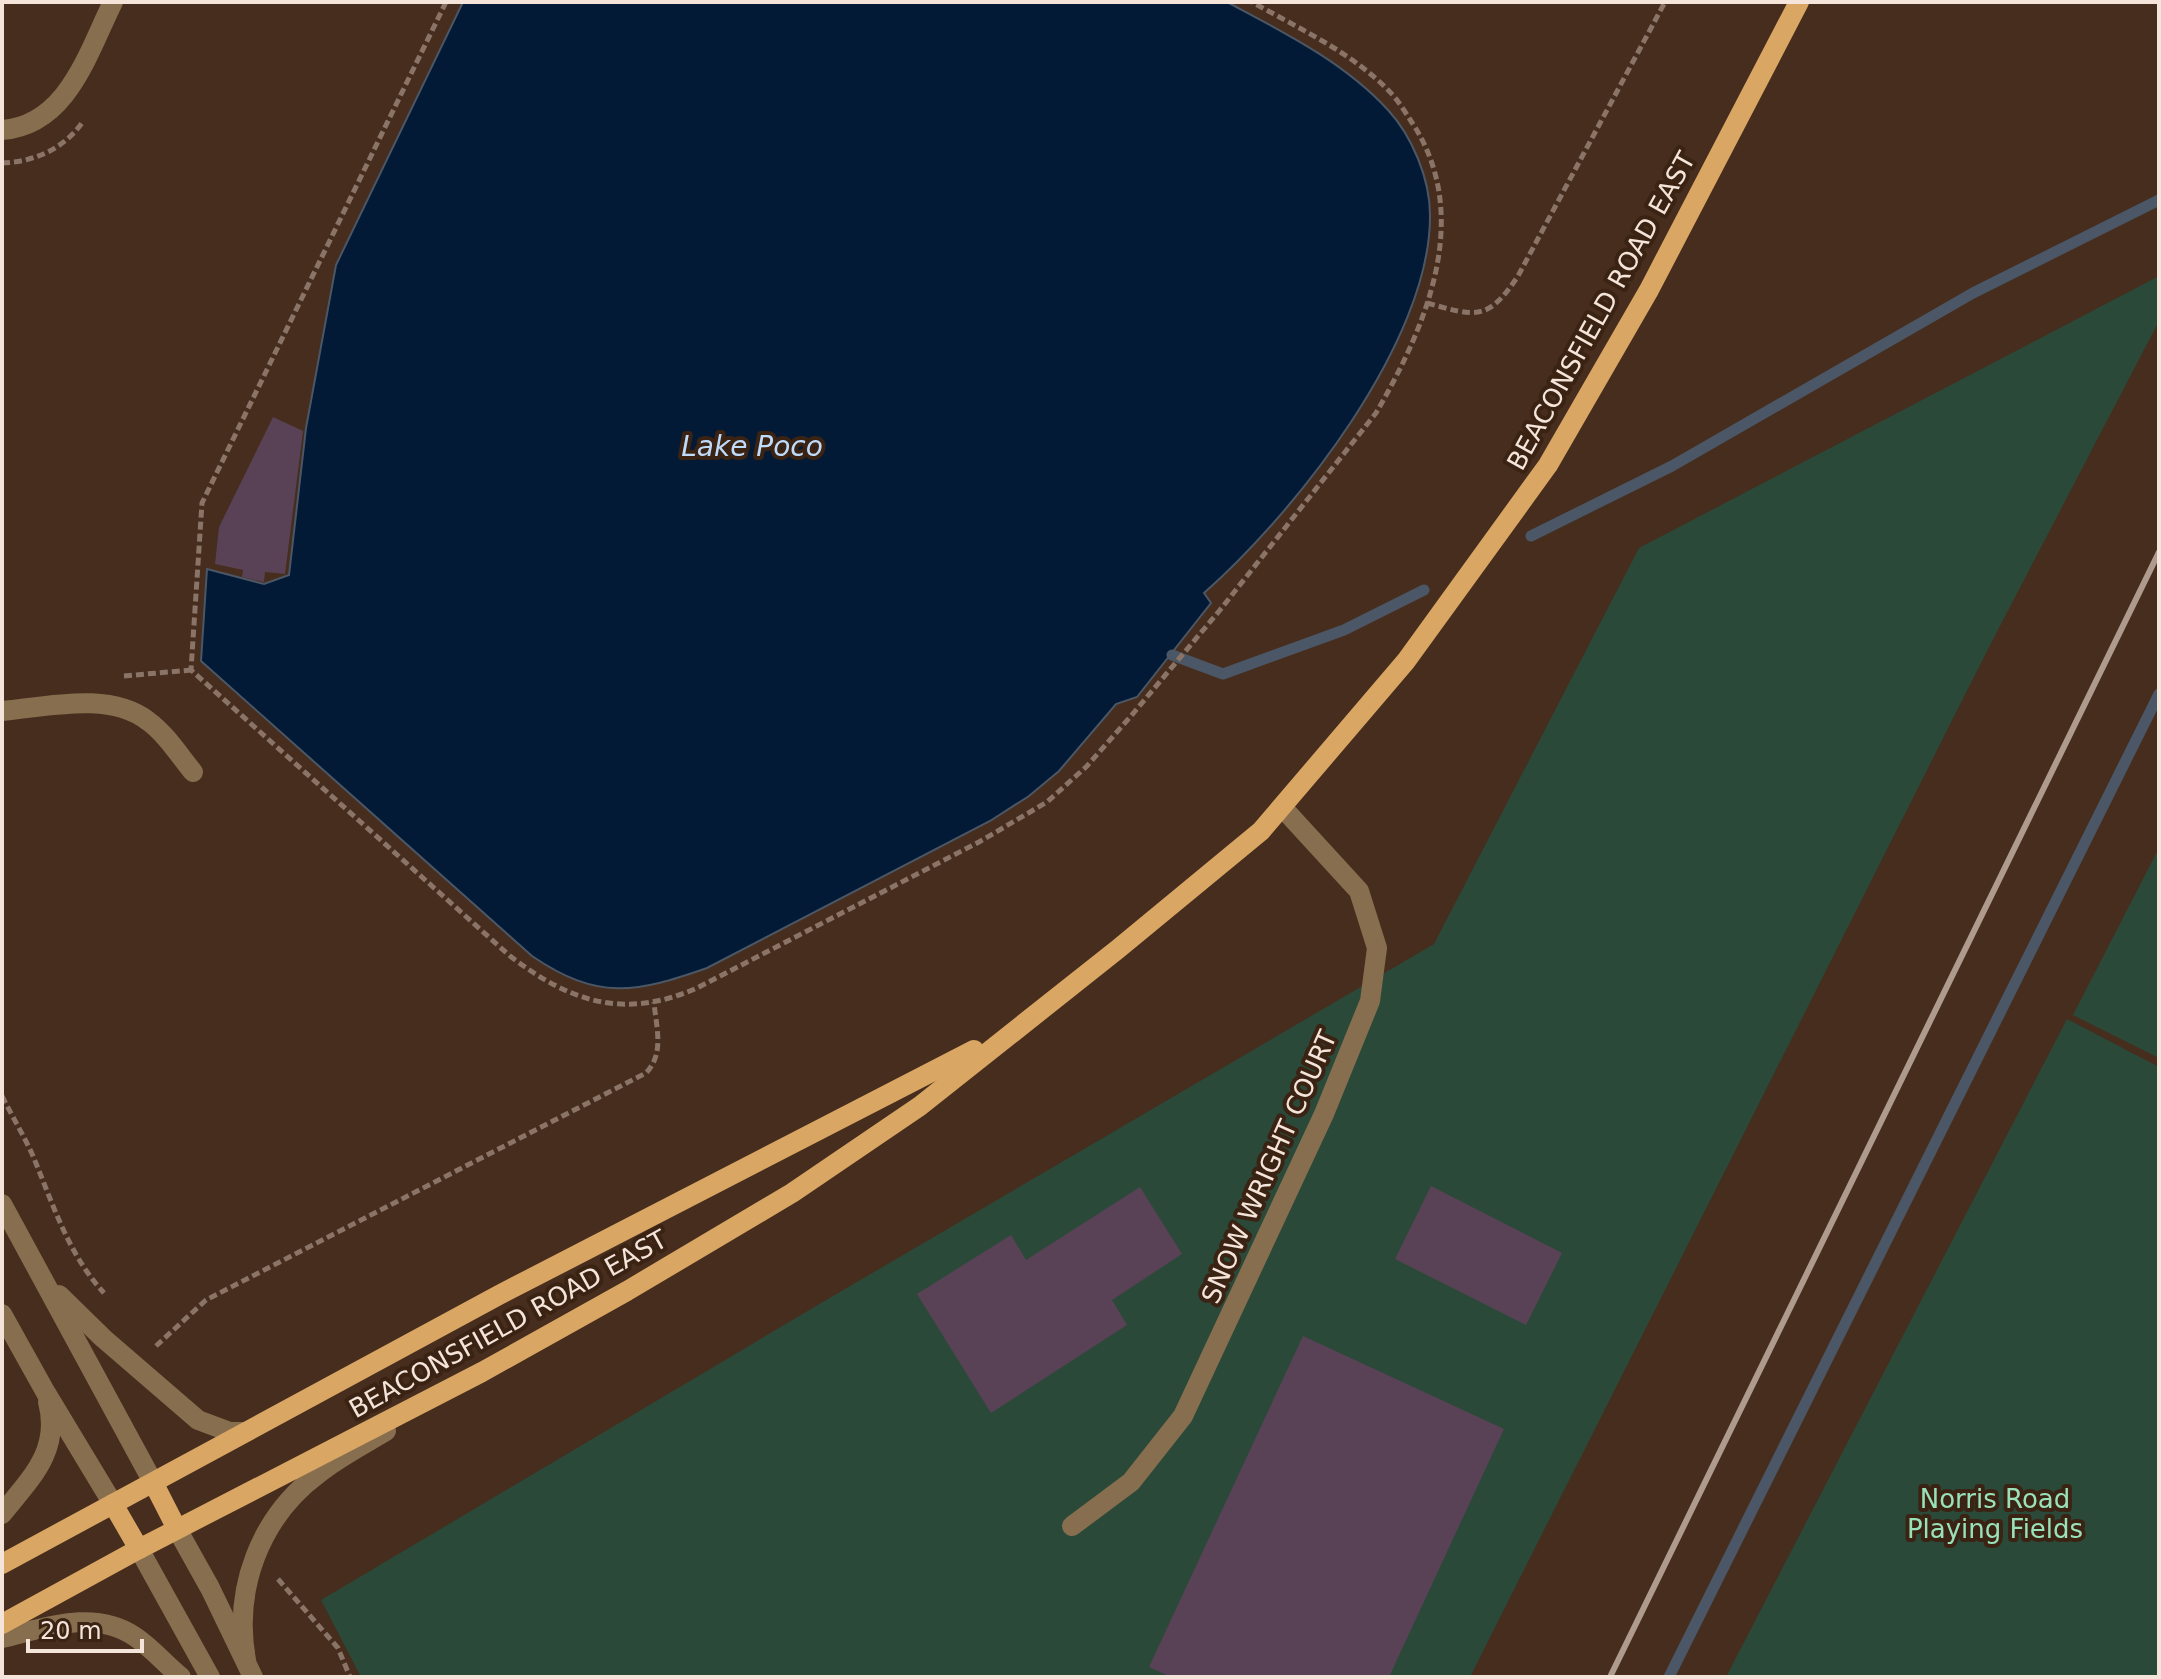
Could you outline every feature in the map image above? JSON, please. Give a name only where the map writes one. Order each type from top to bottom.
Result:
[{"type":"main road","name":"BEACONSFIELD ROAD EAST","points":[[2,1624],[177,1529],[482,1372],[792,1193],[920,1106],[1261,831],[1406,661],[1548,465],[1649,290],[1799,2]]},
{"type":"main road","name":"BEACONSFIELD ROAD EAST","points":[[2,1564],[499,1295],[1013,1030]]},
{"type":"main road","points":[[154,1484],[177,1529]]},
{"type":"main road","points":[[113,1504],[139,1549]]},
{"type":"street","points":[[2,130],[31,124],[61,101],[113,2]]},
{"type":"street","points":[[2,711],[89,704],[117,707],[151,722],[193,772]]},
{"type":"street","name":"SNOW WRIGHT COURT","points":[[1072,1526],[1131,1482],[1183,1416],[1324,1114],[1370,1001],[1377,948],[1359,891],[1282,807]]},
{"type":"street","points":[[2,1204],[154,1484]]},
{"type":"street","points":[[40,1275],[103,1338],[198,1420],[230,1432],[246,1432]]},
{"type":"street","points":[[2,1314],[113,1504]]},
{"type":"street","points":[[250,1668],[242,1629],[243,1603],[255,1558],[284,1506],[318,1474],[482,1372]]},
{"type":"street","points":[[2,1514],[45,1459],[50,1434],[46,1393]]},
{"type":"street","points":[[177,1529],[250,1668]]},
{"type":"street","points":[[139,1549],[210,1677]]},
{"type":"street","points":[[2,1638],[71,1622],[101,1623],[135,1637],[181,1677]]},
{"type":"path","points":[[446,2],[202,503],[191,670],[510,956],[539,978],[571,995],[624,1004],[673,999],[697,988],[1047,802],[1087,766],[1131,716],[1220,610],[1376,413],[1393,384],[1427,303],[1442,240],[1443,211],[1430,154],[1392,93],[1371,75],[1252,2]]},
{"type":"path","points":[[1427,303],[1471,313],[1489,310],[1500,302],[1518,276],[1665,2]]},
{"type":"path","points":[[163,1356],[154,1348],[206,1300],[646,1073],[655,1063],[658,1051],[654,1002]]},
{"type":"path","points":[[2,1096],[32,1154],[72,1248],[93,1282],[114,1304]]},
{"type":"path","points":[[255,1558],[270,1565],[281,1583],[329,1636],[345,1661],[350,1677]]},
{"type":"green space","points":[[2159,276],[2159,321],[1988,649],[1470,1677],[361,1677],[321,1600],[1434,944],[1639,548]]},
{"type":"green space","points":[[2159,848],[2159,1058],[2073,1015]]},
{"type":"green space","name":"Norris Road Playing Fields","points":[[2067,1019],[2159,1067],[2159,1677],[1726,1677]]},
{"type":"water","name":"Lake Poco","points":[[463,2],[1227,2],[1312,49],[1371,93],[1405,132],[1427,187],[1430,215],[1424,264],[1408,316],[1383,369],[1352,421],[1316,471],[1278,518],[1204,593],[1211,603],[1137,697],[1116,704],[1059,771],[1029,796],[990,821],[707,968],[638,987],[598,986],[577,980],[532,956],[201,661],[207,569],[264,584],[289,575],[306,428],[336,265]]},
{"type":"building","points":[[273,417],[303,431],[285,574],[265,572],[264,582],[242,577],[243,570],[215,564],[219,527]]},
{"type":"building","points":[[1431,1186],[1562,1253],[1526,1325],[1395,1259]]},
{"type":"building","points":[[1140,1187],[1182,1254],[1112,1300],[1127,1325],[991,1413],[917,1294],[1011,1235],[1026,1260]]},
{"type":"building","points":[[1303,1336],[1504,1429],[1389,1677],[1171,1677],[1149,1667]]},
{"type":"waterway","points":[[1531,536],[1672,466],[1973,293],[2159,200]]},
{"type":"waterway","points":[[1172,655],[1223,674],[1344,630],[1424,590]]},
{"type":"waterway","points":[[1669,1677],[2159,694]]},
{"type":"railway","points":[[1610,1677],[2159,552]]}]
